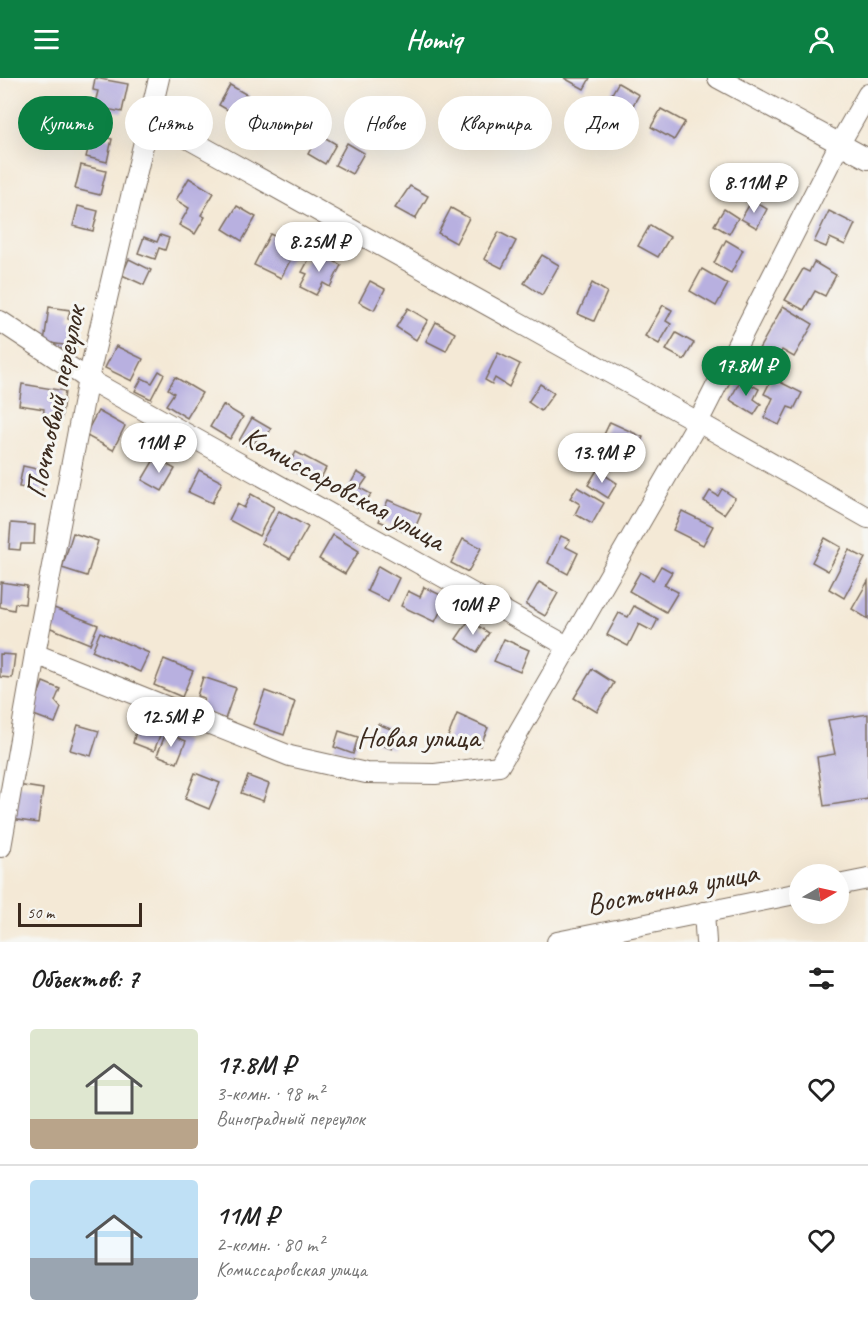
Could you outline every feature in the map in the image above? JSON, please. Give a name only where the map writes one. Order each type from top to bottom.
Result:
[{"type":"street","name":"Почтовый переулок","points":[[155,96],[159,78]]},
{"type":"street","points":[[718,78],[868,159]]},
{"type":"street","points":[[569,647],[698,422],[840,143],[868,94]]},
{"type":"street","name":"Почтовый переулок","points":[[1,848],[35,654],[88,379],[143,150]]},
{"type":"street","points":[[209,150],[868,518]]},
{"type":"street","name":"Комиссаровская улица","points":[[0,321],[88,379],[569,647]]},
{"type":"street","name":"Новая улица","points":[[35,654],[290,756],[366,773],[435,774],[499,766],[569,647]]},
{"type":"street","points":[[849,883],[868,879]]},
{"type":"street","name":"Восточная улица","points":[[557,942],[789,895]]},
{"type":"street","points":[[704,912],[706,942]]},
{"type":"building","points":[[95,78],[128,84],[122,112],[113,110],[113,96],[97,96],[98,91],[93,90]]},
{"type":"building","points":[[564,78],[590,78],[584,89]]},
{"type":"building","points":[[618,83],[639,95],[638,96],[611,96]]},
{"type":"building","points":[[230,85],[249,96],[225,96],[225,108],[219,105]]},
{"type":"building","points":[[661,109],[685,122],[674,140],[651,127]]},
{"type":"building","points":[[332,142],[336,144],[325,164],[308,154],[310,150],[332,150]]},
{"type":"building","points":[[344,148],[359,150],[364,153],[352,174],[335,165]]},
{"type":"building","points":[[88,150],[110,150],[107,162],[86,157]]},
{"type":"building","points":[[81,165],[106,171],[100,195],[75,189]]},
{"type":"building","points":[[768,165],[789,177],[777,198],[756,186]]},
{"type":"building","points":[[189,178],[214,193],[201,215],[205,217],[195,234],[179,225],[189,208],[176,200]]},
{"type":"building","points":[[410,186],[428,196],[415,219],[395,208]]},
{"type":"building","points":[[752,200],[767,209],[757,228],[741,219]]},
{"type":"building","points":[[78,206],[98,211],[93,231],[73,226]]},
{"type":"building","points":[[237,206],[256,217],[242,241],[223,229]]},
{"type":"building","points":[[451,208],[469,218],[456,243],[438,233]]},
{"type":"building","points":[[724,209],[738,218],[729,234],[714,225]]},
{"type":"building","points":[[829,211],[855,224],[845,245],[830,238],[826,247],[814,242]]},
{"type":"building","points":[[650,225],[670,237],[658,257],[638,246]]},
{"type":"building","points":[[499,232],[516,241],[502,268],[484,259]]},
{"type":"building","points":[[270,234],[297,247],[281,278],[254,265]]},
{"type":"building","points":[[160,235],[169,238],[165,250],[159,248],[155,259],[138,253],[144,237],[157,242]]},
{"type":"building","points":[[726,240],[743,250],[731,273],[714,263]]},
{"type":"building","points":[[314,250],[341,265],[330,287],[323,283],[316,295],[300,287],[307,274],[302,272]]},
{"type":"building","points":[[542,255],[559,265],[542,295],[524,283]]},
{"type":"building","points":[[129,259],[151,270],[144,285],[122,275]]},
{"type":"building","points":[[814,262],[836,275],[825,296],[815,291],[804,310],[785,300],[803,269],[809,272]]},
{"type":"building","points":[[702,269],[728,284],[716,306],[690,291]]},
{"type":"building","points":[[370,281],[385,289],[374,310],[359,302]]},
{"type":"building","points":[[592,283],[607,292],[594,321],[578,314]]},
{"type":"building","points":[[663,305],[672,310],[666,321],[671,324],[659,344],[645,336]]},
{"type":"building","points":[[783,306],[813,324],[794,357],[782,350],[777,359],[759,349]]},
{"type":"building","points":[[49,307],[70,310],[68,319],[79,321],[76,347],[44,342]]},
{"type":"building","points":[[408,308],[428,320],[416,340],[396,327]]},
{"type":"building","points":[[436,322],[455,333],[446,351],[426,341]]},
{"type":"building","points":[[676,333],[694,343],[684,360],[666,350]]},
{"type":"building","points":[[116,346],[143,359],[132,381],[105,368]]},
{"type":"building","points":[[498,353],[520,364],[509,387],[495,378],[492,384],[485,380]]},
{"type":"building","points":[[159,371],[164,374],[151,399],[135,391],[142,378],[152,383]]},
{"type":"building","points":[[175,377],[202,393],[187,418],[166,405],[174,393],[168,389]]},
{"type":"building","points":[[772,378],[802,393],[794,409],[788,407],[779,425],[764,418],[773,398],[764,394]]},
{"type":"building","points":[[741,379],[759,389],[754,399],[761,404],[754,415],[730,400]]},
{"type":"building","points":[[22,384],[65,391],[61,422],[43,419],[44,409],[19,405]]},
{"type":"building","points":[[540,384],[554,393],[541,411],[528,402]]},
{"type":"building","points":[[223,405],[243,417],[230,439],[210,427]]},
{"type":"building","points":[[98,411],[125,426],[113,450],[85,435]]},
{"type":"building","points":[[252,418],[271,429],[265,439],[259,435],[252,448],[239,441]]},
{"type":"building","points":[[610,422],[643,437],[631,462],[616,455],[609,470],[591,462]]},
{"type":"building","points":[[296,452],[326,468],[318,484],[287,468]]},
{"type":"building","points":[[155,458],[175,469],[162,491],[142,480]]},
{"type":"building","points":[[23,466],[46,471],[42,491],[19,487]]},
{"type":"building","points":[[199,470],[222,482],[212,503],[188,492]]},
{"type":"building","points":[[597,470],[617,483],[608,498],[588,485]]},
{"type":"building","points":[[357,472],[367,478],[360,488],[371,494],[361,510],[343,498]]},
{"type":"building","points":[[577,487],[604,503],[592,524],[575,514],[580,504],[570,498]]},
{"type":"building","points":[[722,489],[735,498],[724,514],[704,501],[710,491],[718,496]]},
{"type":"building","points":[[251,494],[274,507],[259,536],[229,520],[237,504],[244,508]]},
{"type":"building","points":[[388,500],[421,514],[412,535],[379,521]]},
{"type":"building","points":[[279,511],[308,527],[290,559],[261,543]]},
{"type":"building","points":[[682,511],[713,526],[703,545],[673,530]]},
{"type":"building","points":[[11,523],[35,525],[34,544],[21,544],[20,550],[9,549]]},
{"type":"building","points":[[73,533],[98,541],[87,576],[62,568]]},
{"type":"building","points":[[333,535],[359,551],[345,574],[319,559]]},
{"type":"building","points":[[561,536],[570,540],[566,547],[578,553],[568,574],[548,563]]},
{"type":"building","points":[[825,538],[841,547],[828,571],[812,562]]},
{"type":"building","points":[[463,539],[481,548],[468,572],[451,563]]},
{"type":"building","points":[[849,550],[865,558],[844,598],[829,589]]},
{"type":"building","points":[[378,566],[399,578],[388,601],[367,591]]},
{"type":"building","points":[[661,566],[672,572],[664,585],[678,592],[666,612],[629,591],[640,572],[653,580]]},
{"type":"building","points":[[868,581],[868,619],[852,609]]},
{"type":"building","points":[[1,582],[27,586],[25,604],[15,603],[14,610],[0,607]]},
{"type":"building","points":[[539,582],[558,593],[545,616],[526,605]]},
{"type":"building","points":[[424,587],[447,598],[435,622],[401,606],[408,591],[420,597]]},
{"type":"building","points":[[634,606],[658,619],[652,631],[639,624],[628,646],[607,635],[619,613],[628,617]]},
{"type":"building","points":[[54,608],[98,625],[90,644],[46,626]]},
{"type":"building","points":[[469,620],[489,633],[477,652],[456,639]]},
{"type":"building","points":[[100,632],[149,653],[140,672],[92,651]]},
{"type":"building","points":[[504,639],[529,650],[520,672],[494,661]]},
{"type":"building","points":[[0,654],[15,655],[12,678],[0,677]]},
{"type":"building","points":[[164,659],[193,671],[182,697],[154,685]]},
{"type":"building","points":[[592,669],[614,683],[597,712],[574,698]]},
{"type":"building","points":[[203,677],[236,688],[225,719],[200,711],[204,698],[197,696]]},
{"type":"building","points":[[43,682],[60,689],[55,701],[61,708],[55,723],[31,714]]},
{"type":"building","points":[[265,691],[295,702],[284,735],[253,724]]},
{"type":"building","points":[[457,714],[488,728],[480,746],[466,740],[463,746],[447,739]]},
{"type":"building","points":[[868,714],[868,799],[824,806],[817,757],[835,754],[828,720]]},
{"type":"building","points":[[138,723],[162,730],[154,751],[133,743]]},
{"type":"building","points":[[378,724],[398,732],[392,749],[372,741]]},
{"type":"building","points":[[78,725],[99,731],[91,756],[70,750]]},
{"type":"building","points":[[339,731],[358,737],[353,754],[334,747]]},
{"type":"building","points":[[166,733],[186,741],[177,763],[157,755]]},
{"type":"building","points":[[195,773],[220,783],[209,809],[185,799]]},
{"type":"building","points":[[248,776],[269,784],[263,801],[241,793]]},
{"type":"building","points":[[17,785],[43,789],[38,823],[11,819]]}]
